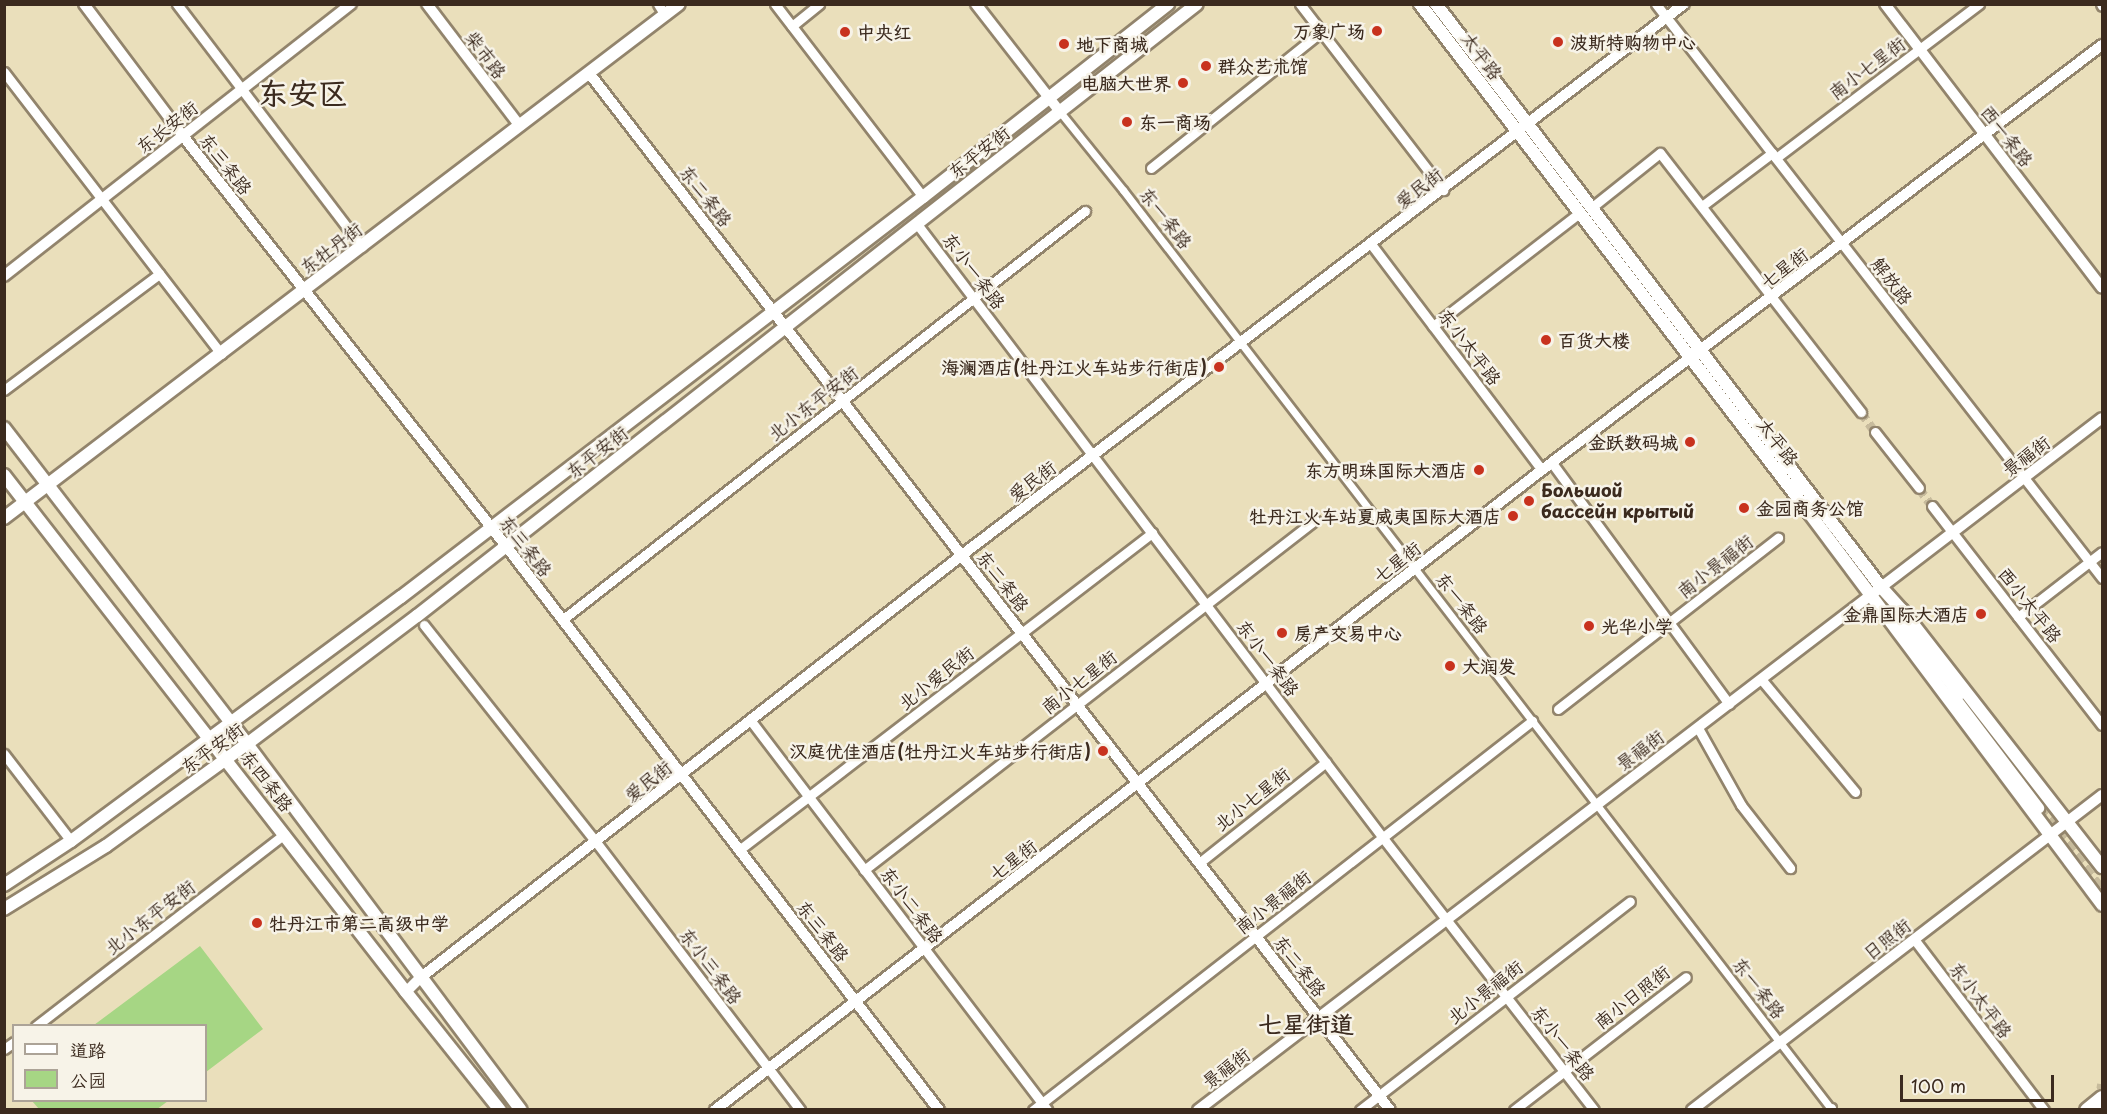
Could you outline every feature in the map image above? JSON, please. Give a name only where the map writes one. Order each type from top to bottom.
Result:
[{"type":"highway","points":[[2087,1110],[2103,1098]]},
{"type":"main road","name":"东牡丹街","points":[[4,518],[589,73],[662,10],[679,4]]},
{"type":"main road","name":"东平安街","points":[[4,885],[71,841],[210,737],[231,724],[490,528],[923,197],[1168,4]]},
{"type":"main road","name":"东平安街","points":[[4,909],[106,846],[248,744],[506,546],[1197,4]]},
{"type":"main road","name":"太平路","points":[[1420,4],[1523,130],[1591,208],[1695,355]]},
{"type":"main road","name":"太平路","points":[[1436,4],[1579,213],[1695,355],[1876,591],[1881,610],[2103,905]]},
{"type":"main road","points":[[4,428],[248,744],[420,978],[521,1110]]},
{"type":"main road","name":"东四条路","points":[[4,475],[210,737],[406,993],[500,1110]]},
{"type":"main road","name":"太平路","points":[[1876,591],[1894,601],[2103,867]]},
{"type":"street","name":"东三条路","points":[[84,4],[183,136],[506,546],[939,1110]]},
{"type":"street","points":[[177,4],[362,247]]},
{"type":"street","name":"东长安街","points":[[4,276],[351,4]]},
{"type":"street","name":"柴市路","points":[[427,4],[520,126]]},
{"type":"street","points":[[776,4],[923,197]]},
{"type":"street","points":[[792,26],[819,4]]},
{"type":"street","name":"东一条路","points":[[976,4],[1415,568],[1830,1109]]},
{"type":"street","points":[[1300,4],[1443,190]]},
{"type":"street","name":"解放路","points":[[1656,4],[2103,578]]},
{"type":"street","name":"爱民街","points":[[406,993],[420,978],[682,776],[962,555],[1240,342],[1523,130],[1684,4]]},
{"type":"street","name":"西一条路","points":[[1885,4],[2103,288]]},
{"type":"street","name":"南小七星街","points":[[1702,206],[1774,156],[1979,4]]},
{"type":"street","points":[[1151,168],[1322,32]]},
{"type":"street","name":"七星街","points":[[714,1110],[1542,470],[1986,136],[2103,45]]},
{"type":"street","points":[[4,72],[221,354]]},
{"type":"street","name":"东二条路","points":[[589,73],[1390,1110]]},
{"type":"street","points":[[1591,208],[1660,153],[1860,412]]},
{"type":"street","name":"北小东平安街","points":[[562,620],[1084,211]]},
{"type":"street","points":[[1433,326],[1579,213]]},
{"type":"street","name":"东小一条路","points":[[917,224],[1383,838],[1594,1110]]},
{"type":"street","name":"东小太平路","points":[[1371,244],[1542,470]]},
{"type":"street","points":[[4,390],[159,274]]},
{"type":"street","name":"景福街","points":[[1198,1110],[2103,418]]},
{"type":"street","points":[[1875,432],[1919,488]]},
{"type":"street","points":[[1552,463],[1729,704]]},
{"type":"street","name":"西小太平路","points":[[1932,506],[2102,725]]},
{"type":"street","name":"南小七星街","points":[[864,870],[1315,520]]},
{"type":"street","name":"北小爱民街","points":[[739,850],[1152,533]]},
{"type":"street","name":"南小景福街","points":[[1558,709],[1778,538]]},
{"type":"street","points":[[2018,617],[2103,552]]},
{"type":"street","points":[[1881,610],[1901,628],[2041,806],[1905,626],[1894,601]]},
{"type":"street","name":"东小三条路","points":[[424,625],[596,842],[800,1110]]},
{"type":"street","points":[[1761,679],[1856,792]]},
{"type":"street","name":"东小二条路","points":[[751,721],[1044,1106]]},
{"type":"street","name":"南小景福街","points":[[1033,1110],[1044,1106],[1256,936],[1532,721]]},
{"type":"street","points":[[1698,728],[1741,805],[1790,868]]},
{"type":"street","points":[[4,754],[71,841]]},
{"type":"street","name":"北小七星街","points":[[1199,862],[1326,762]]},
{"type":"street","name":"日照街","points":[[1692,1110],[2103,795]]},
{"type":"street","name":"北小东平安街","points":[[39,1024],[284,834]]},
{"type":"street","name":"北小景福街","points":[[1360,1110],[1630,901]]},
{"type":"street","name":"东小太平路","points":[[1914,939],[2044,1110]]},
{"type":"street","name":"南小日照街","points":[[1514,1110],[1686,977]]},
{"type":"green space","points":[[200,946],[263,1029],[207,1071],[207,1024],[95,1024]]},
{"type":"green space","points":[[33,1102],[167,1102],[156,1110],[39,1109]]},
{"type":"tunnel","points":[[1861,412],[1875,432]]},
{"type":"tunnel","points":[[1919,488],[1932,506]]},
{"type":"tunnel","points":[[2039,808],[2102,890]]},
{"type":"tunnel","points":[[2099,1104],[2102,1084]]},
{"type":"place","name":"万象广场","points":[[1377,31]]},
{"type":"place","name":"中央红","points":[[845,32]]},
{"type":"place","name":"波斯特购物中心","points":[[1558,42]]},
{"type":"place","name":"地下商城","points":[[1064,44]]},
{"type":"place","name":"群众艺术馆","points":[[1206,66]]},
{"type":"place","name":"电脑大世界","points":[[1183,83]]},
{"type":"place","name":"东一商场","points":[[1127,122]]},
{"type":"place","name":"百货大楼","points":[[1546,340]]},
{"type":"place","name":"海澜酒店(牡丹江火车站步行街店)","points":[[1219,367]]},
{"type":"place","name":"金跃数码城","points":[[1690,442]]},
{"type":"place","name":"东方明珠国际大酒店","points":[[1479,470]]},
{"type":"place","name":"Большой бассейн крытый","points":[[1529,501]]},
{"type":"place","name":"金园商务公馆","points":[[1744,508]]},
{"type":"place","name":"牡丹江火车站夏威夷国际大酒店","points":[[1513,516]]},
{"type":"place","name":"金鼎国际大酒店","points":[[1981,614]]},
{"type":"place","name":"光华小学","points":[[1589,626]]},
{"type":"place","name":"房产交易中心","points":[[1282,633]]},
{"type":"place","name":"大润发","points":[[1450,666]]},
{"type":"place","name":"汉庭优佳酒店(牡丹江火车站步行街店)","points":[[1103,751]]},
{"type":"place","name":"牡丹江市第二高级中学","points":[[257,923]]},
{"type":"district","name":"东安区","points":[[303,92]]},
{"type":"district","name":"七星街道","points":[[1306,1024]]}]
